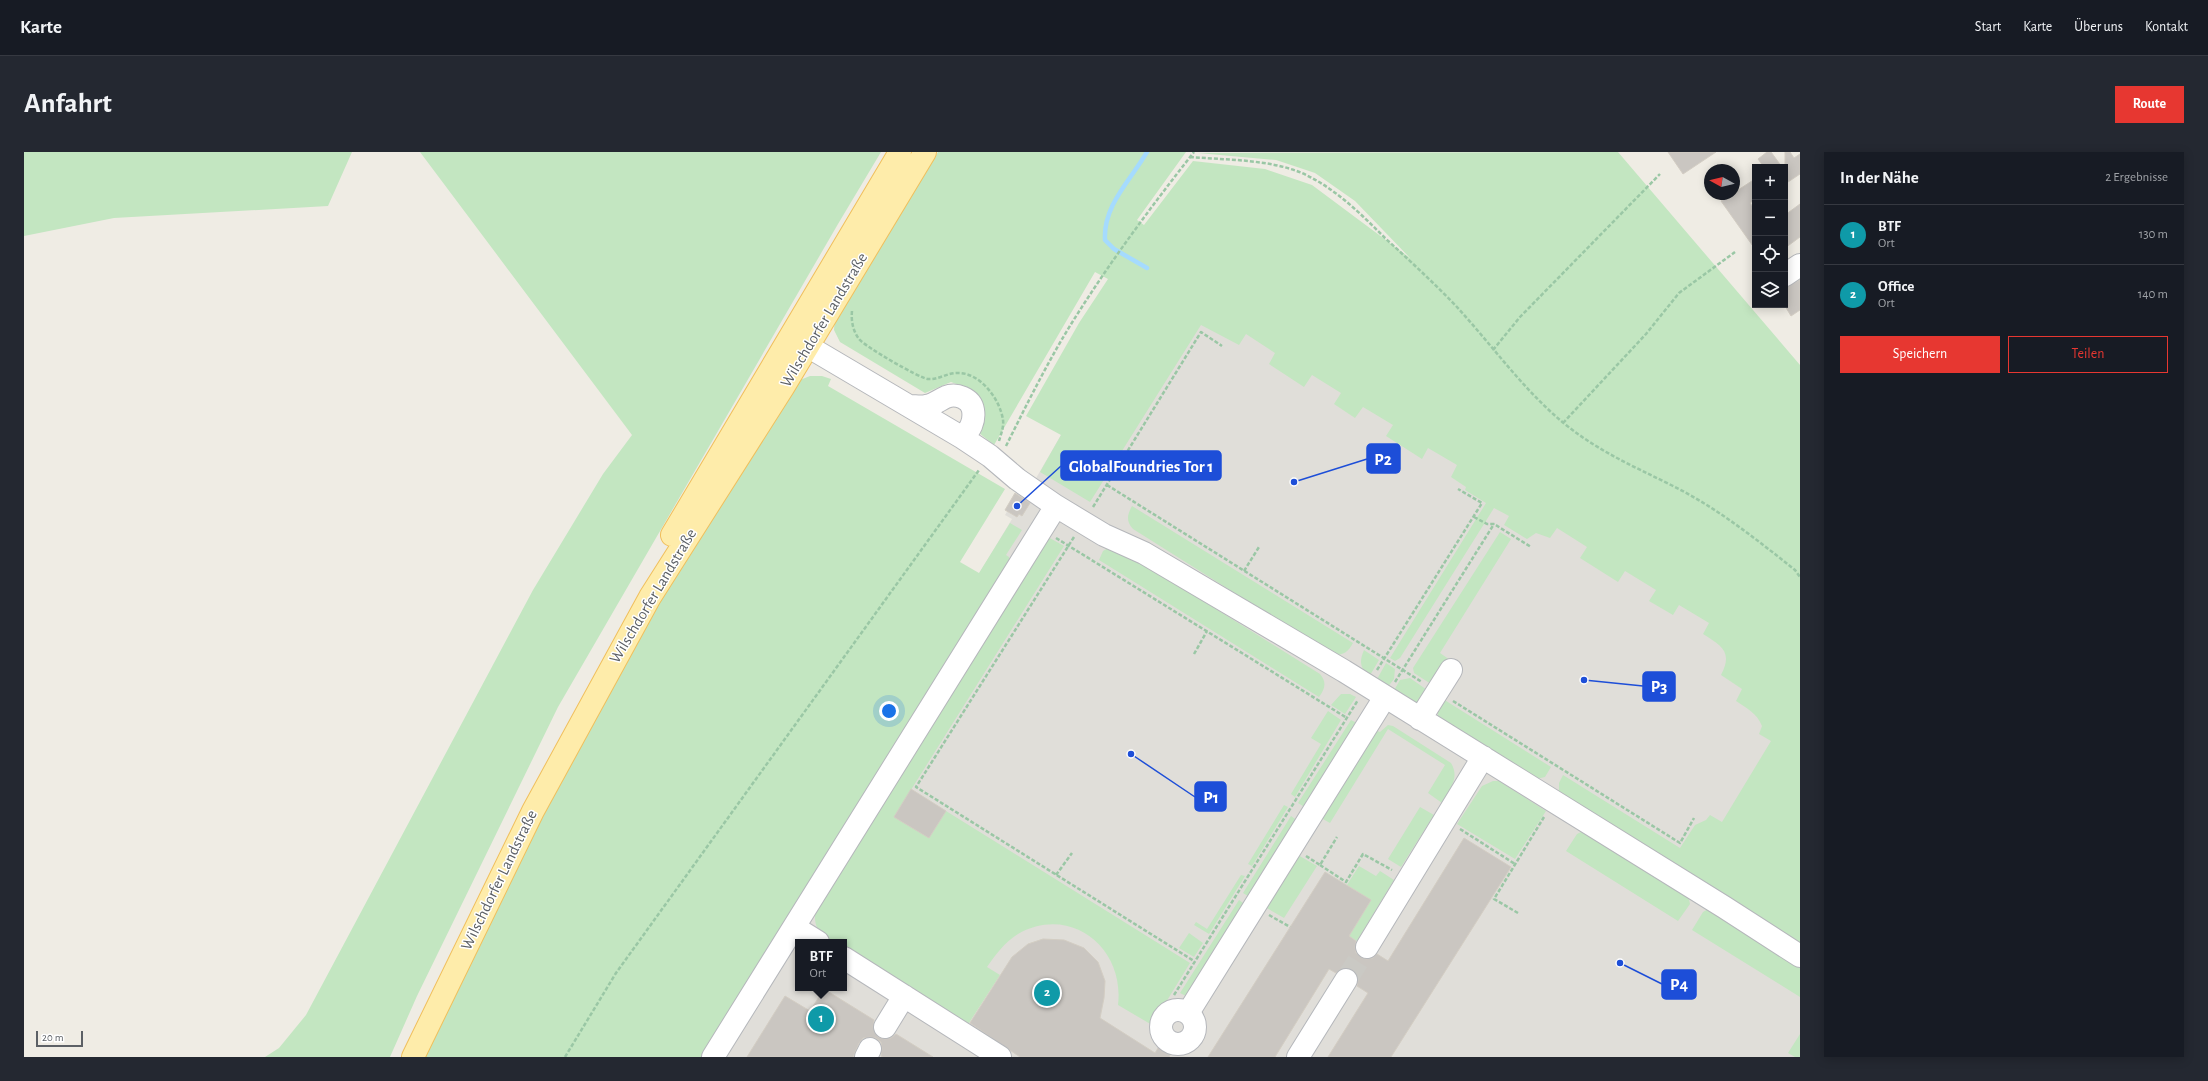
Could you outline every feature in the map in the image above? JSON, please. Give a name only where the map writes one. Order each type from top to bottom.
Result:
[{"type":"main road","name":"Wilschdorfer Landstraße","points":[[413,1057],[533,811],[591,702],[650,597],[784,386],[798,341],[900,152]]},
{"type":"main road","name":"Wilschdorfer Landstraße","points":[[399,1057],[494,858],[626,612],[798,341],[925,152]]},
{"type":"lane","points":[[1788,272],[1800,265]]},
{"type":"lane","points":[[798,341],[963,438],[990,456],[1017,479],[1056,506],[1087,517]]},
{"type":"lane","points":[[910,406],[926,406],[950,397],[967,399],[972,407],[974,417],[971,428],[963,438]]},
{"type":"lane","points":[[990,456],[1023,469],[1087,517],[1104,535],[1144,553],[1367,686],[1484,757],[1800,956]]},
{"type":"lane","points":[[713,1057],[1056,506]]},
{"type":"lane","points":[[1420,719],[1452,670]]},
{"type":"lane","points":[[1188,1013],[1385,697]]},
{"type":"lane","points":[[1367,947],[1484,757]]},
{"type":"lane","points":[[794,927],[813,939]]},
{"type":"lane","points":[[847,960],[1000,1057]]},
{"type":"lane","points":[[1298,1057],[1346,980]]},
{"type":"lane","points":[[885,1027],[904,996]]},
{"type":"path","points":[[990,456],[1004,450],[1031,397],[1080,310],[1124,246],[1194,152]]},
{"type":"path","points":[[1190,157],[1267,164],[1283,167],[1300,173],[1333,191],[1361,214],[1451,301],[1493,350],[1564,423],[1586,440],[1630,466],[1671,485],[1717,512],[1747,532],[1795,570],[1800,577]]},
{"type":"path","points":[[1493,350],[1520,317],[1660,174]]},
{"type":"path","points":[[1564,423],[1646,334],[1679,293],[1735,252]]},
{"type":"path","points":[[565,1057],[621,966],[879,606],[990,456],[999,441],[1003,420],[1000,407],[990,392],[977,378],[966,374],[956,373],[928,379],[917,376],[860,341],[851,320],[853,307]]},
{"type":"path","points":[[1194,961],[916,788],[1107,485],[1201,332],[1222,346]]},
{"type":"path","points":[[1107,485],[1680,843],[1694,818]]},
{"type":"path","points":[[1174,995],[1482,503],[1458,489]]},
{"type":"path","points":[[1474,517],[1487,524],[1494,524],[1531,547]]},
{"type":"path","points":[[1385,697],[1494,524]]},
{"type":"path","points":[[1042,529],[1347,718]]},
{"type":"path","points":[[1244,571],[1259,546]]},
{"type":"path","points":[[1194,654],[1207,631]]},
{"type":"path","points":[[1518,913],[1494,899],[1554,801]]},
{"type":"path","points":[[1445,820],[1515,864]]},
{"type":"path","points":[[1320,865],[1337,837]]},
{"type":"path","points":[[1292,848],[1346,882],[1363,854],[1387,867]]},
{"type":"path","points":[[1056,874],[1072,852]]},
{"type":"shaded area","points":[[1176,247],[1645,539],[1800,708],[1800,1057],[688,1057],[1012,519],[1005,515],[1017,495],[1024,499],[1061,435]]},
{"type":"green space","points":[[24,152],[352,152],[328,206],[114,218],[24,236]]},
{"type":"green space","points":[[420,152],[881,152],[558,707],[417,996],[390,1057],[265,1057],[279,1048],[306,1015],[533,590],[603,474],[632,435]]},
{"type":"green space","points":[[938,152],[1186,152],[1137,220],[1144,225],[1193,161],[1265,169],[1312,185],[1410,258],[1355,201],[1315,173],[1276,160],[1198,153],[1618,152],[1800,365],[1800,946],[1559,793],[1559,783],[1563,775],[1680,848],[1695,825],[1706,820],[1710,815],[1722,822],[1771,741],[1759,734],[1762,726],[1760,721],[1751,711],[1736,701],[1742,689],[1721,675],[1726,661],[1726,655],[1724,650],[1716,642],[1703,634],[1709,623],[1679,605],[1673,615],[1649,601],[1656,590],[1625,571],[1618,582],[1580,558],[1587,547],[1557,528],[1550,538],[1536,533],[1527,539],[1504,525],[1509,516],[1494,508],[1400,658],[1395,661],[1390,658],[1486,503],[1465,490],[1466,487],[1451,477],[1457,465],[1428,448],[1422,459],[1386,436],[1393,425],[1363,407],[1355,418],[1334,404],[1341,393],[1312,375],[1304,387],[1269,364],[1275,353],[1246,334],[1239,345],[1201,325],[1090,502],[1040,472],[1061,435],[1026,416],[1079,323],[1108,279],[1095,272],[994,445],[979,433],[984,417],[982,400],[967,388],[951,382],[925,393],[840,342],[834,330],[835,316]]},
{"type":"green space","points":[[810,376],[822,376],[831,379],[828,386],[1005,489],[960,562],[979,573],[1010,523],[1022,530],[1006,555],[1009,557],[1011,566],[705,1057],[419,1057],[448,995],[645,621],[800,380]]},
{"type":"green space","points":[[1132,506],[1353,643],[1343,654],[1333,655],[1133,529],[1128,518]]},
{"type":"green space","points":[[1500,532],[1511,539],[1440,653],[1450,660],[1434,686],[1414,673],[1413,668]]},
{"type":"green space","points":[[1048,537],[1064,546],[894,817],[929,838],[946,811],[1190,963],[1152,1025],[1118,1005],[1118,984],[1113,966],[1103,950],[1090,937],[1075,928],[1057,924],[1038,926],[1018,934],[1009,941],[997,953],[987,967],[1000,975],[967,1026],[847,951],[847,939],[828,939],[825,937],[817,928],[815,922],[816,908]]},
{"type":"green space","points":[[1108,548],[1121,550],[1320,674],[1324,680],[1324,686],[1319,697],[1099,560],[1103,551]]},
{"type":"green space","points":[[1364,650],[1379,660],[1369,677],[1361,664],[1361,658]]},
{"type":"green space","points":[[1386,663],[1395,669],[1394,679],[1387,688],[1376,681]]},
{"type":"green space","points":[[1410,678],[1430,692],[1426,700],[1416,704],[1393,692],[1400,680]]},
{"type":"green space","points":[[1341,694],[1350,694],[1356,697],[1345,714],[1331,705]]},
{"type":"green space","points":[[1443,699],[1551,767],[1545,777],[1536,779],[1438,718],[1438,709]]},
{"type":"green space","points":[[1328,711],[1341,720],[1295,797],[1291,794],[1321,744],[1311,738]]},
{"type":"green space","points":[[1351,720],[1359,724],[1306,808],[1298,803]]},
{"type":"green space","points":[[1388,725],[1393,726],[1451,763],[1454,768],[1454,779],[1451,788],[1442,803],[1428,793],[1445,765],[1388,729],[1330,823],[1321,818],[1375,730],[1380,732]]},
{"type":"green space","points":[[1493,781],[1499,781],[1546,811],[1515,859],[1457,824],[1482,786]]},
{"type":"green space","points":[[1284,805],[1288,807],[1252,866],[1248,864]]},
{"type":"green space","points":[[1420,807],[1434,815],[1401,867],[1388,859]]},
{"type":"green space","points":[[1291,816],[1298,821],[1251,898],[1243,893]]},
{"type":"green space","points":[[1583,831],[1688,895],[1690,904],[1678,921],[1566,851],[1577,834]]},
{"type":"green space","points":[[1298,855],[1317,866],[1284,918],[1265,907]]},
{"type":"green space","points":[[1359,866],[1376,876],[1380,871],[1394,880],[1357,941],[1349,936],[1371,900],[1347,885]]},
{"type":"green space","points":[[1241,875],[1245,876],[1209,934],[1194,925],[1196,922],[1207,929]]},
{"type":"green space","points":[[1239,900],[1246,905],[1188,997],[1180,993]]},
{"type":"green space","points":[[1710,908],[1800,962],[1800,997],[1692,930],[1703,912]]},
{"type":"green space","points":[[1189,933],[1203,943],[1194,957],[1179,948]]},
{"type":"green space","points":[[1800,1034],[1800,1057],[1795,1057],[1788,1053]]},
{"type":"building","points":[[1668,152],[1716,152],[1683,174]]},
{"type":"building","points":[[1767,152],[1771,152],[1780,164],[1762,164],[1758,159]]},
{"type":"building","points":[[1785,152],[1790,152],[1794,158],[1800,154],[1800,174],[1788,182],[1788,164],[1785,164]]},
{"type":"building","points":[[1752,181],[1752,201],[1750,203],[1752,206],[1752,245],[1721,201],[1740,200],[1740,189]]},
{"type":"building","points":[[1800,204],[1800,237],[1788,246],[1788,236],[1788,213]]},
{"type":"building","points":[[1800,280],[1800,310],[1791,316],[1786,308],[1788,308],[1788,286]]},
{"type":"building","points":[[1015,493],[1030,503],[1022,516],[1019,514],[1017,517],[1005,510]]},
{"type":"building","points":[[911,789],[946,811],[929,838],[894,817]]},
{"type":"building","points":[[1464,838],[1511,867],[1391,1057],[1328,1057],[1368,993],[1357,986],[1357,974],[1352,969],[1346,968],[1336,973],[1329,969],[1275,1057],[1208,1057],[1325,872],[1371,900],[1349,936],[1356,941],[1356,953],[1366,959],[1373,958],[1377,954],[1388,961]]},
{"type":"building","points":[[1043,939],[1064,940],[1084,948],[1098,962],[1105,981],[1104,998],[1100,1018],[1155,1053],[1163,1040],[1175,1048],[1169,1057],[1020,1057],[970,1023],[1012,957],[1028,944]]},
{"type":"building","points":[[823,991],[827,991],[874,1020],[873,1027],[878,1037],[885,1039],[891,1038],[896,1034],[933,1057],[883,1057],[881,1056],[881,1042],[876,1038],[870,1037],[863,1038],[859,1043],[853,1057],[747,1057],[785,996],[810,1011]]},
{"type":"waterway","points":[[1147,152],[1113,204],[1108,215],[1105,240],[1114,249],[1147,268]]},
{"type":"tunnel","points":[[1346,980],[1367,947]]},
{"type":"place","name":"P2","points":[[1294,482]]},
{"type":"place","name":"GlobalFoundries Tor 1","points":[[1017,506]]},
{"type":"place","name":"P3","points":[[1584,680]]},
{"type":"place","name":"P1","points":[[1131,754]]},
{"type":"place","name":"P4","points":[[1620,963]]},
{"type":"place","name":"Office","points":[[1047,993]]},
{"type":"place","name":"BTF","points":[[821,1019]]}]
